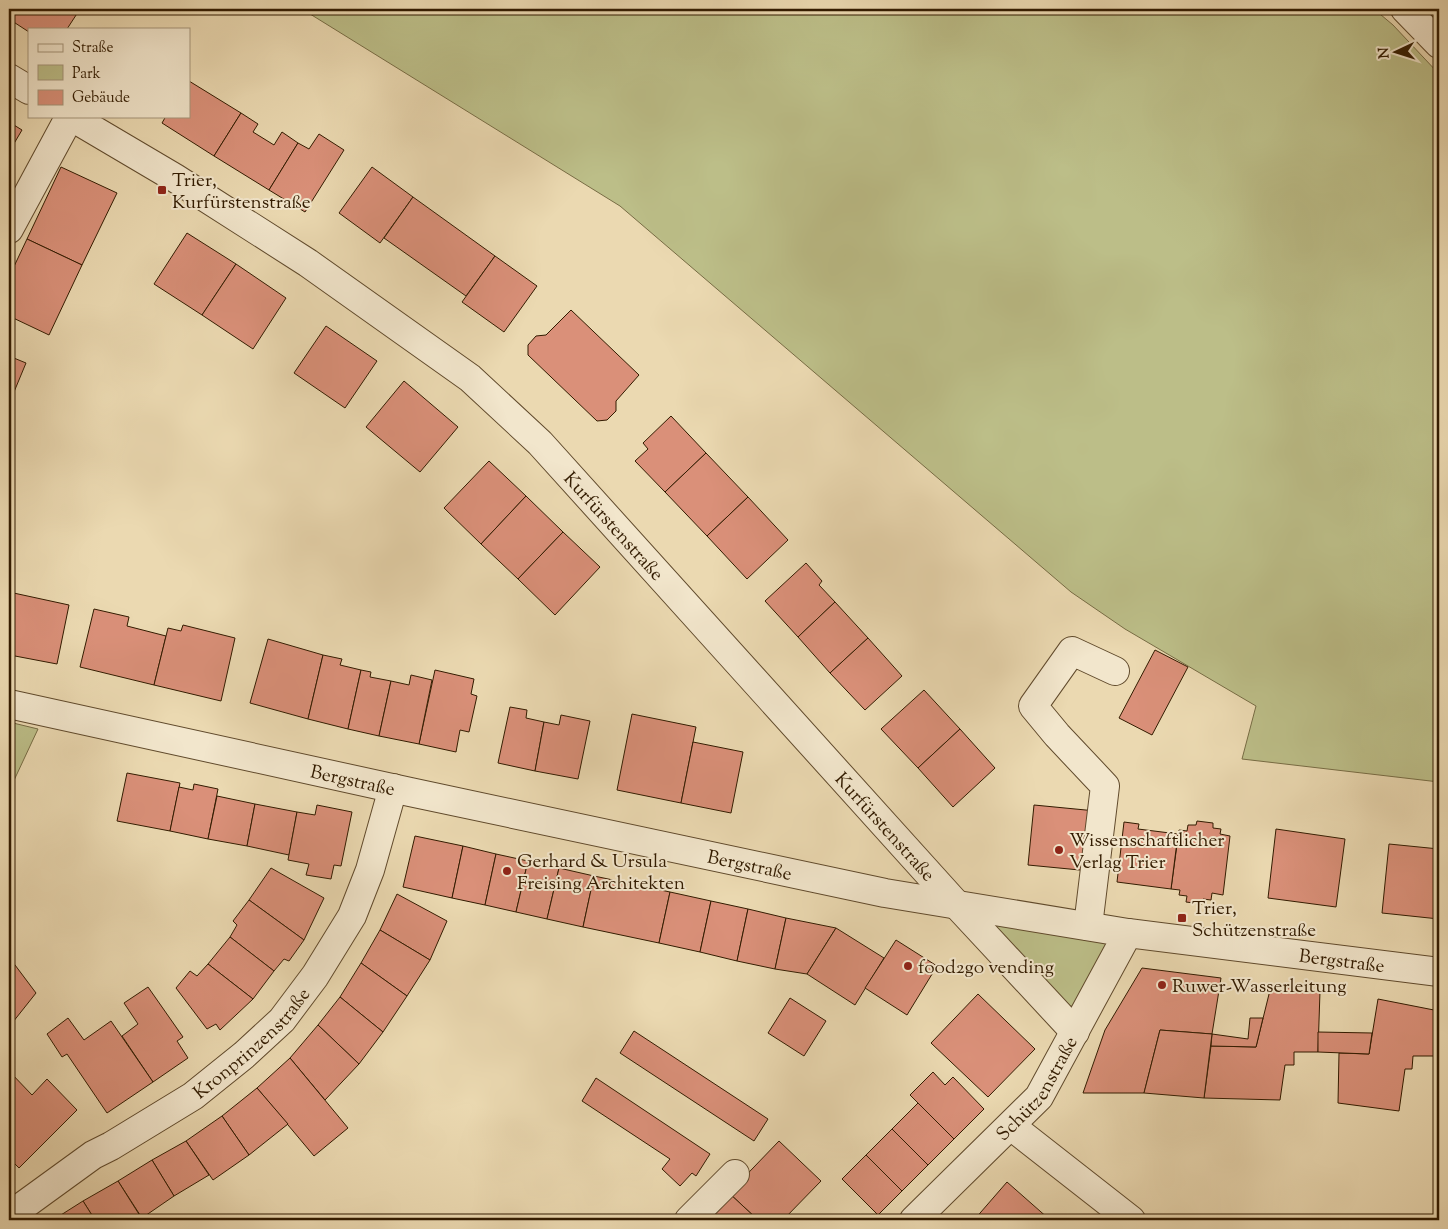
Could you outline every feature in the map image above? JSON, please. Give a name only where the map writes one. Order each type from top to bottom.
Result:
[{"type":"street","points":[[1405,9],[1439,44]]},
{"type":"street","points":[[9,78],[28,89]]},
{"type":"street","points":[[9,230],[69,118]]},
{"type":"street","name":"Kurfürstenstraße","points":[[73,118],[175,178],[308,263],[470,378],[540,443],[956,904],[1075,1032]]},
{"type":"street","points":[[1088,926],[1105,786],[1057,735],[1033,706],[1072,652],[1115,671]]},
{"type":"street","name":"Bergstraße","points":[[9,704],[885,893],[1128,933],[1439,972]]},
{"type":"street","name":"Kronprinzenstraße","points":[[9,1216],[93,1155],[193,1096],[244,1055],[282,1020],[315,976],[352,916],[370,870],[393,788]]},
{"type":"street","name":"Schützenstraße","points":[[914,1220],[1039,1097],[1128,933]]},
{"type":"street","points":[[1011,1126],[1131,1220]]},
{"type":"street","points":[[690,1220],[735,1174]]},
{"type":"green space","points":[[302,9],[1374,9],[1393,25],[1439,74],[1439,782],[1242,759],[1256,706],[1125,629],[1071,592],[620,206]]},
{"type":"green space","points":[[9,722],[38,729],[9,791]]},
{"type":"green space","points":[[977,917],[1113,941],[1076,1007],[1060,1004]]},
{"type":"building","points":[[9,9],[80,9],[68,28],[28,28],[28,31],[9,19]]},
{"type":"building","points":[[190,82],[241,113],[214,156],[162,123],[165,118],[190,118]]},
{"type":"building","points":[[241,113],[258,124],[253,132],[274,145],[282,132],[298,143],[269,190],[214,156]]},
{"type":"building","points":[[9,122],[22,130],[9,152]]},
{"type":"building","points":[[319,134],[344,150],[305,212],[269,190],[298,143],[309,149]]},
{"type":"building","points":[[61,167],[117,193],[82,265],[27,239]]},
{"type":"building","points":[[372,167],[413,197],[380,243],[339,213]]},
{"type":"building","points":[[413,197],[495,256],[466,296],[384,238]]},
{"type":"building","points":[[187,233],[236,264],[202,315],[154,284]]},
{"type":"building","points":[[27,239],[82,265],[49,335],[9,316],[9,277]]},
{"type":"building","points":[[495,256],[537,286],[504,332],[462,302]]},
{"type":"building","points":[[236,264],[286,298],[253,349],[202,315]]},
{"type":"building","points":[[571,310],[639,375],[616,401],[616,411],[607,420],[597,421],[528,355],[528,345],[536,336],[546,335]]},
{"type":"building","points":[[326,326],[377,361],[345,408],[294,373]]},
{"type":"building","points":[[9,356],[26,363],[9,404]]},
{"type":"building","points":[[404,381],[458,427],[420,472],[366,427]]},
{"type":"building","points":[[671,416],[706,453],[665,492],[635,461],[648,449],[643,443]]},
{"type":"building","points":[[706,453],[748,497],[707,536],[665,492]]},
{"type":"building","points":[[489,461],[526,496],[481,544],[444,508]]},
{"type":"building","points":[[526,496],[563,532],[518,579],[481,544]]},
{"type":"building","points":[[748,497],[788,540],[747,579],[707,536]]},
{"type":"building","points":[[563,532],[600,567],[555,615],[518,579]]},
{"type":"building","points":[[806,563],[822,581],[819,585],[835,602],[798,637],[765,601]]},
{"type":"building","points":[[9,592],[69,605],[57,664],[9,656]]},
{"type":"building","points":[[835,602],[868,638],[830,673],[798,637]]},
{"type":"building","points":[[94,609],[129,617],[127,626],[166,636],[154,685],[80,667]]},
{"type":"building","points":[[183,625],[235,638],[221,701],[154,685],[168,628],[181,631]]},
{"type":"building","points":[[868,638],[902,676],[865,710],[830,673]]},
{"type":"building","points":[[268,639],[323,655],[308,719],[250,703]]},
{"type":"building","points":[[1155,650],[1188,667],[1152,735],[1119,718]]},
{"type":"building","points":[[323,655],[342,659],[340,665],[361,670],[348,729],[308,719]]},
{"type":"building","points":[[361,670],[371,672],[370,677],[391,681],[379,736],[348,729]]},
{"type":"building","points":[[435,670],[474,679],[471,694],[477,696],[469,732],[460,730],[456,752],[419,744]]},
{"type":"building","points":[[411,675],[432,680],[419,744],[379,736],[391,681],[409,685]]},
{"type":"building","points":[[924,690],[960,729],[918,768],[881,729]]},
{"type":"building","points":[[510,707],[527,710],[526,718],[544,722],[535,771],[498,763]]},
{"type":"building","points":[[632,714],[696,727],[681,803],[617,790]]},
{"type":"building","points":[[561,715],[590,721],[578,779],[535,771],[544,722],[559,725]]},
{"type":"building","points":[[960,729],[995,768],[953,807],[918,768]]},
{"type":"building","points":[[693,742],[743,752],[731,813],[681,803]]},
{"type":"building","points":[[127,773],[180,783],[170,831],[117,821]]},
{"type":"building","points":[[194,784],[218,789],[208,839],[170,831],[179,787],[193,790]]},
{"type":"building","points":[[217,796],[255,804],[247,846],[208,839]]},
{"type":"building","points":[[255,804],[297,812],[289,855],[247,846]]},
{"type":"building","points":[[317,805],[352,812],[341,866],[334,865],[331,879],[306,875],[309,864],[288,860],[297,812],[315,815]]},
{"type":"building","points":[[1034,805],[1096,811],[1090,871],[1028,865]]},
{"type":"building","points":[[1197,821],[1213,823],[1213,828],[1221,829],[1220,834],[1230,836],[1223,895],[1212,893],[1211,900],[1203,899],[1202,904],[1186,902],[1187,896],[1179,895],[1180,890],[1171,889],[1179,830],[1187,831],[1188,825],[1196,825]]},
{"type":"building","points":[[1124,822],[1139,824],[1138,829],[1178,834],[1171,889],[1117,882]]},
{"type":"building","points":[[1276,829],[1345,839],[1336,907],[1268,898]]},
{"type":"building","points":[[415,836],[463,846],[452,898],[403,887]]},
{"type":"building","points":[[1389,844],[1439,849],[1439,919],[1382,913]]},
{"type":"building","points":[[463,846],[496,854],[485,905],[452,898]]},
{"type":"building","points":[[496,854],[528,861],[516,912],[485,905]]},
{"type":"building","points":[[528,861],[559,868],[547,919],[516,912]]},
{"type":"building","points":[[271,868],[324,898],[304,940],[249,900]]},
{"type":"building","points":[[559,868],[594,876],[583,927],[547,919]]},
{"type":"building","points":[[594,876],[670,892],[659,943],[583,927]]},
{"type":"building","points":[[670,892],[711,901],[700,952],[659,943]]},
{"type":"building","points":[[397,894],[447,921],[430,960],[380,930]]},
{"type":"building","points":[[249,900],[304,940],[289,961],[284,959],[274,971],[230,937],[237,925],[233,921]]},
{"type":"building","points":[[711,901],[748,909],[737,961],[700,952]]},
{"type":"building","points":[[748,909],[786,918],[775,969],[737,961]]},
{"type":"building","points":[[786,918],[836,928],[807,974],[775,969]]},
{"type":"building","points":[[836,928],[884,958],[855,1005],[807,974]]},
{"type":"building","points":[[380,930],[430,960],[407,996],[361,963]]},
{"type":"building","points":[[230,937],[274,971],[253,999],[208,964]]},
{"type":"building","points":[[896,940],[937,966],[907,1015],[865,988]]},
{"type":"building","points":[[9,957],[36,993],[9,1027]]},
{"type":"building","points":[[361,963],[407,996],[383,1032],[340,997]]},
{"type":"building","points":[[208,964],[253,999],[220,1030],[216,1024],[207,1029],[176,988],[190,971],[197,976]]},
{"type":"building","points":[[1142,968],[1221,978],[1212,1034],[1160,1030],[1144,1093],[1083,1093],[1105,1030]]},
{"type":"building","points":[[1271,986],[1320,991],[1318,1052],[1294,1052],[1294,1065],[1285,1065],[1280,1100],[1204,1098],[1211,1046],[1256,1047]]},
{"type":"building","points":[[148,987],[183,1037],[177,1041],[188,1058],[153,1082],[122,1036],[138,1024],[124,1003]]},
{"type":"building","points":[[978,994],[1035,1049],[988,1097],[931,1043]]},
{"type":"building","points":[[340,997],[383,1032],[359,1064],[318,1025]]},
{"type":"building","points":[[790,998],[826,1021],[804,1056],[768,1033]]},
{"type":"building","points":[[1378,999],[1439,1011],[1439,1056],[1413,1056],[1412,1069],[1405,1069],[1399,1111],[1338,1103],[1339,1053],[1369,1054]]},
{"type":"building","points":[[68,1018],[84,1040],[111,1021],[153,1082],[107,1113],[67,1054],[62,1057],[47,1034]]},
{"type":"building","points":[[1250,1018],[1263,1018],[1256,1047],[1211,1046],[1212,1034],[1248,1039]]},
{"type":"building","points":[[318,1025],[359,1064],[325,1100],[290,1058]]},
{"type":"building","points":[[1160,1030],[1212,1034],[1204,1098],[1144,1093]]},
{"type":"building","points":[[634,1031],[768,1119],[754,1141],[620,1053]]},
{"type":"building","points":[[1318,1032],[1372,1033],[1369,1054],[1318,1052]]},
{"type":"building","points":[[290,1058],[348,1128],[314,1156],[257,1088]]},
{"type":"building","points":[[9,1071],[32,1095],[47,1079],[77,1110],[19,1168],[13,1162],[9,1166]]},
{"type":"building","points":[[933,1072],[945,1085],[953,1077],[984,1109],[954,1139],[910,1095]]},
{"type":"building","points":[[596,1078],[710,1154],[696,1176],[692,1173],[680,1186],[662,1169],[670,1159],[582,1101]]},
{"type":"building","points":[[257,1088],[288,1124],[249,1155],[222,1116]]},
{"type":"building","points":[[918,1103],[954,1139],[928,1165],[892,1129]]},
{"type":"building","points":[[222,1116],[249,1155],[213,1180],[186,1141]]},
{"type":"building","points":[[892,1129],[928,1165],[902,1191],[866,1155]]},
{"type":"building","points":[[186,1141],[209,1175],[174,1196],[152,1160]]},
{"type":"building","points":[[779,1141],[821,1181],[783,1220],[758,1220],[729,1193]]},
{"type":"building","points":[[866,1155],[902,1191],[878,1215],[842,1179]]},
{"type":"building","points":[[152,1160],[174,1196],[142,1218],[118,1181]]},
{"type":"building","points":[[118,1181],[142,1219],[95,1220],[83,1201]]},
{"type":"building","points":[[1007,1182],[1049,1219],[974,1220]]},
{"type":"building","points":[[729,1193],[758,1220],[703,1220]]},
{"type":"building","points":[[83,1201],[95,1220],[53,1220]]},
{"type":"place","name":"Trier, Kurfürstenstraße","points":[[162,190]]},
{"type":"place","name":"Wissenschaftlicher Verlag Trier","points":[[1059,850]]},
{"type":"place","name":"Gerhard & Ursula Freising Architekten","points":[[507,871]]},
{"type":"place","name":"Trier, Schützenstraße","points":[[1182,918]]},
{"type":"place","name":"food2go vending","points":[[908,966]]},
{"type":"place","name":"Ruwer-Wasserleitung","points":[[1162,985]]}]
